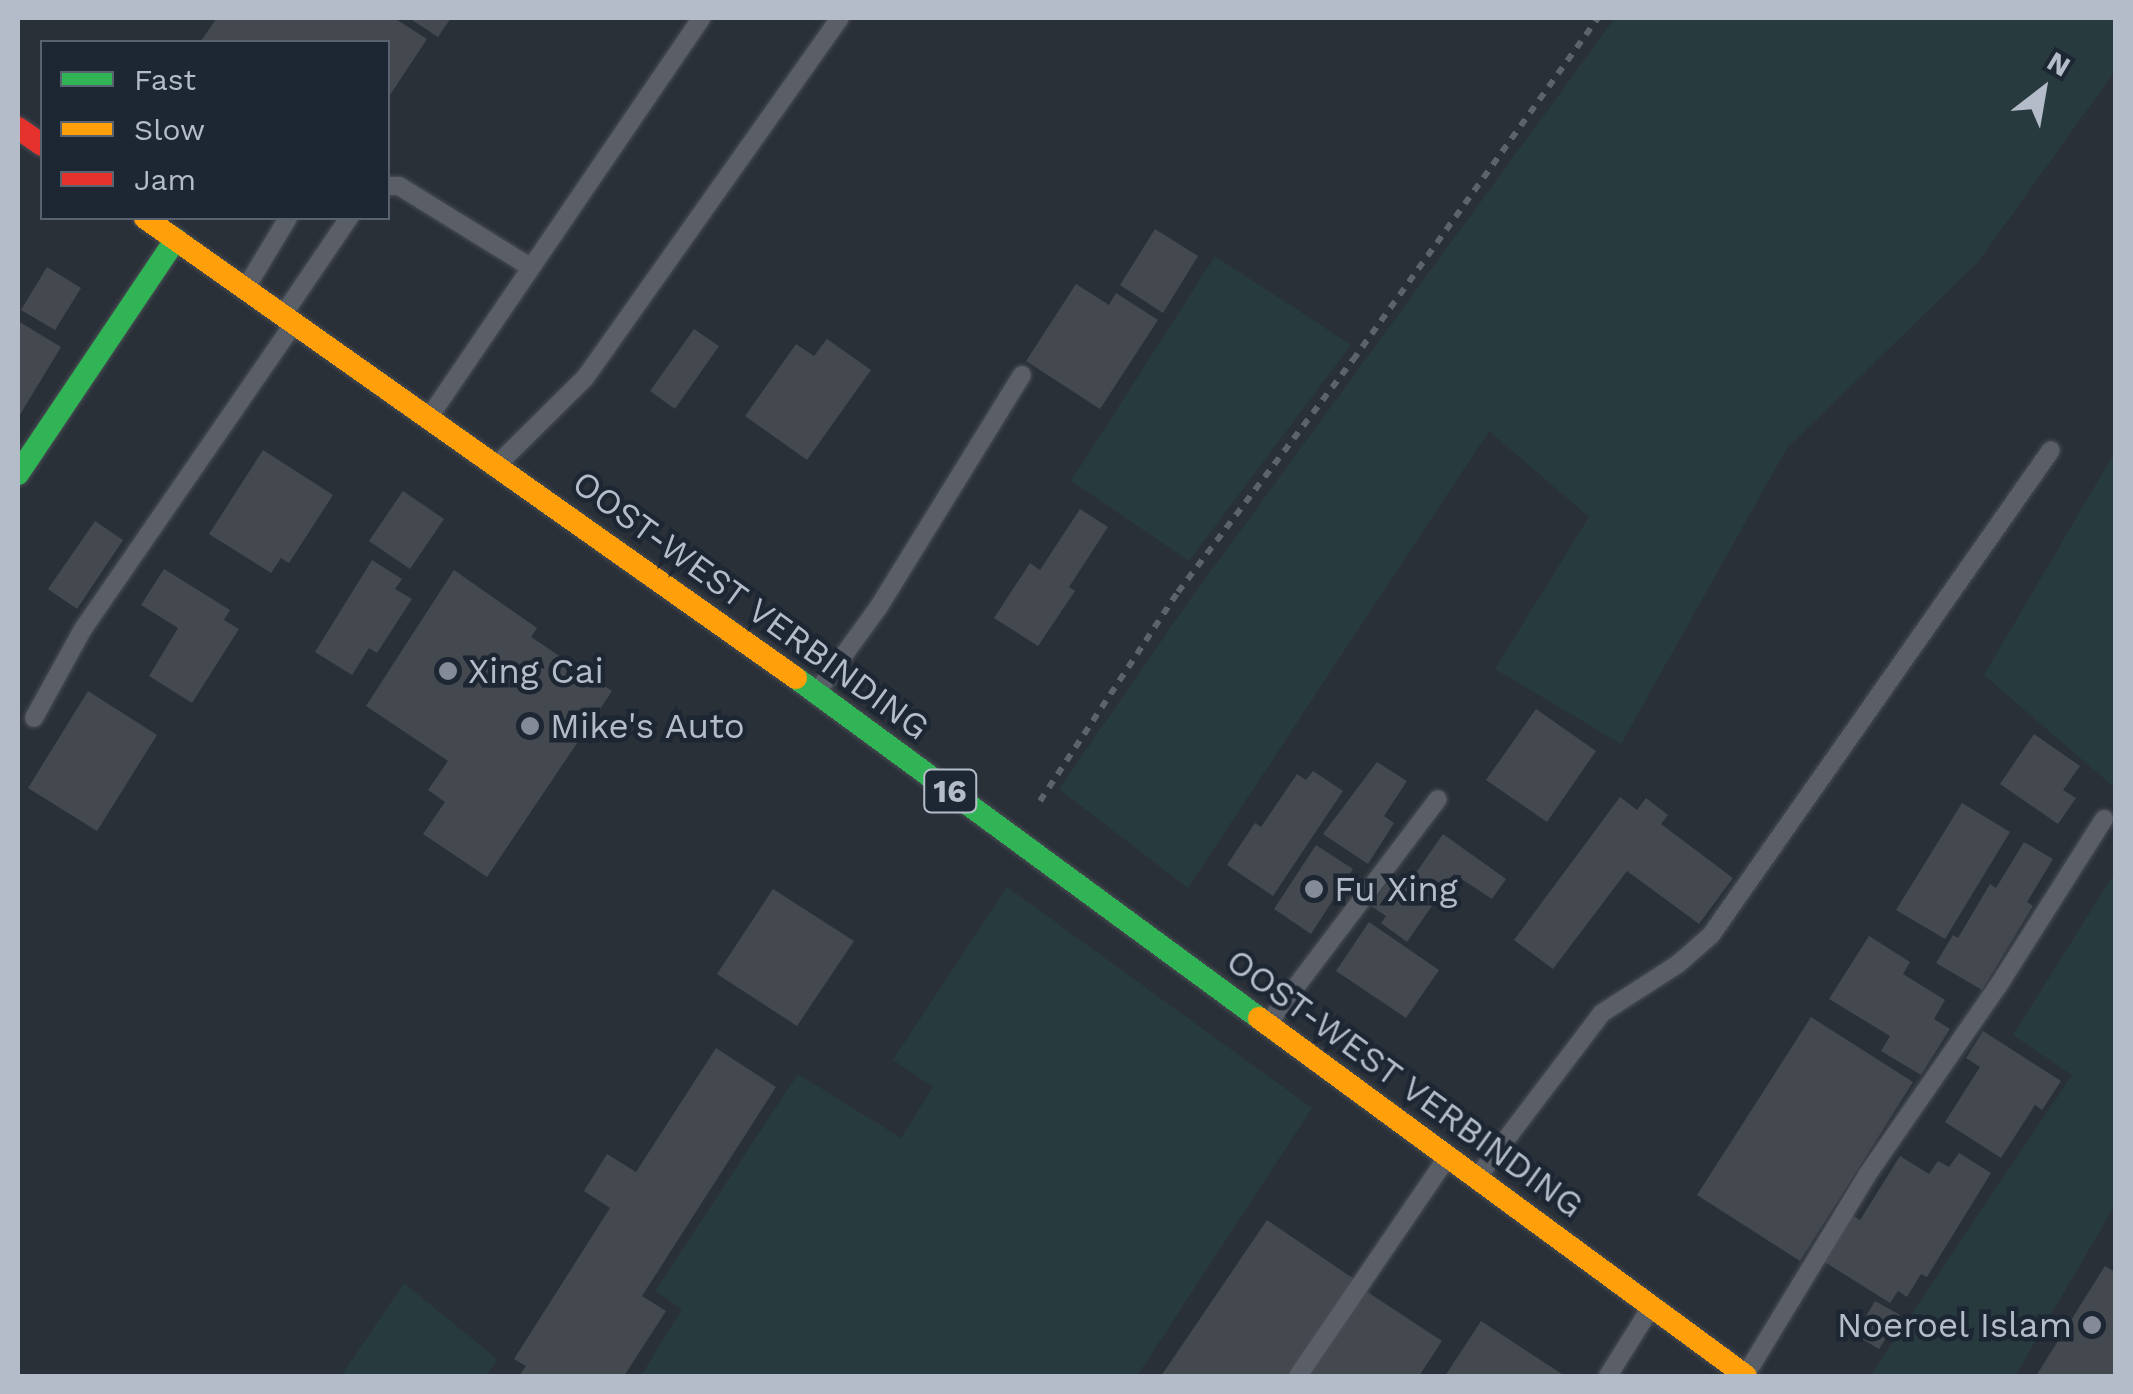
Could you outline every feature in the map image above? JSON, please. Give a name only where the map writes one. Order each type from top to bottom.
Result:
[{"type":"main road","points":[[18,128],[40,144]]},
{"type":"main road","name":"OOST-WEST VERBINDING","points":[[148,220],[817,693],[1746,1376]]},
{"type":"main road","points":[[18,474],[176,239]]},
{"type":"lane","points":[[429,417],[700,18]]},
{"type":"lane","points":[[497,465],[585,378],[840,18]]},
{"type":"lane","points":[[390,186],[399,186],[530,268]]},
{"type":"lane","points":[[246,288],[281,220]]},
{"type":"lane","points":[[34,718],[83,630],[289,318],[348,220]]},
{"type":"lane","points":[[817,693],[878,608],[1022,375]]},
{"type":"lane","points":[[1476,1179],[1602,1013],[1678,964],[1711,934],[2051,450]]},
{"type":"lane","points":[[1266,1025],[1438,799]]},
{"type":"lane","points":[[1746,1376],[1866,1175],[1998,986],[2104,819]]},
{"type":"lane","points":[[1298,1376],[1447,1158]]},
{"type":"lane","points":[[1608,1376],[1651,1307]]},
{"type":"path","points":[[1014,839],[1178,592],[1352,360],[1598,18]]},
{"type":"green space","points":[[1615,18],[2115,18],[2115,71],[1978,262],[1787,448],[1621,744],[1495,669],[1589,517],[1489,431],[1188,888],[1059,789],[1189,601]]},
{"type":"green space","points":[[1215,256],[1351,345],[1189,561],[1071,481]]},
{"type":"green space","points":[[2115,452],[2115,788],[1984,675]]},
{"type":"green space","points":[[2115,872],[2115,1205],[2015,1376],[1870,1376],[2072,1075],[2013,1035]]},
{"type":"green space","points":[[1007,887],[1312,1108],[1137,1376],[641,1376],[682,1309],[655,1291],[798,1074],[901,1138],[933,1087],[893,1060]]},
{"type":"green space","points":[[404,1283],[497,1359],[486,1376],[341,1376]]},
{"type":"building","points":[[217,18],[394,18],[427,39],[390,95],[390,40],[201,40]]},
{"type":"building","points":[[409,18],[451,18],[438,37]]},
{"type":"building","points":[[1155,229],[1198,256],[1163,313],[1120,285]]},
{"type":"building","points":[[47,267],[81,288],[55,330],[21,310]]},
{"type":"building","points":[[1076,284],[1109,305],[1116,293],[1158,320],[1100,409],[1026,361]]},
{"type":"building","points":[[18,321],[61,347],[18,418]]},
{"type":"building","points":[[694,329],[719,346],[675,409],[650,391]]},
{"type":"building","points":[[827,339],[871,370],[807,460],[745,416],[796,344],[814,356]]},
{"type":"building","points":[[263,450],[333,495],[289,563],[281,558],[271,573],[209,534]]},
{"type":"building","points":[[403,491],[444,519],[410,569],[369,541]]},
{"type":"building","points":[[1080,509],[1108,527],[1069,587],[1075,591],[1038,646],[994,618],[1030,563],[1040,570]]},
{"type":"building","points":[[95,521],[123,540],[77,609],[48,589]]},
{"type":"building","points":[[372,560],[402,579],[395,589],[412,599],[377,653],[369,648],[352,675],[315,652]]},
{"type":"building","points":[[164,569],[230,610],[224,620],[239,629],[192,703],[149,676],[178,628],[141,605]]},
{"type":"building","points":[[454,570],[537,628],[531,637],[612,691],[487,877],[423,834],[445,802],[428,790],[448,761],[366,706]]},
{"type":"building","points":[[88,691],[157,735],[97,831],[28,788]]},
{"type":"building","points":[[1536,709],[1596,751],[1547,822],[1486,780]]},
{"type":"building","points":[[2034,734],[2080,766],[2063,790],[2076,798],[2058,824],[2000,784]]},
{"type":"building","points":[[1377,762],[1407,781],[1384,816],[1394,823],[1368,864],[1323,834]]},
{"type":"building","points":[[1313,771],[1343,791],[1273,896],[1227,865],[1255,823],[1261,827],[1297,774],[1306,780]]},
{"type":"building","points":[[1620,797],[1637,810],[1646,798],[1668,815],[1661,824],[1733,878],[1699,924],[1627,871],[1553,969],[1514,940]]},
{"type":"building","points":[[1962,803],[2010,832],[1945,939],[1896,910]]},
{"type":"building","points":[[1443,834],[1506,879],[1492,899],[1454,874],[1407,942],[1381,923],[1386,916],[1371,906],[1389,880],[1404,890]]},
{"type":"building","points":[[2024,842],[2053,859],[2027,902],[2033,906],[1982,990],[1936,963],[1953,935],[1958,938],[1990,884],[1996,888]]},
{"type":"building","name":"Fu Xing","points":[[1316,845],[1353,869],[1311,934],[1274,909]]},
{"type":"building","points":[[773,889],[854,941],[797,1026],[717,974]]},
{"type":"building","points":[[1369,922],[1439,970],[1406,1018],[1336,971]]},
{"type":"building","points":[[1869,936],[1910,962],[1903,974],[1945,1000],[1934,1019],[1950,1029],[1921,1075],[1881,1051],[1890,1036],[1829,999]]},
{"type":"building","points":[[1811,1017],[1913,1082],[1800,1261],[1697,1195]]},
{"type":"building","points":[[1983,1031],[2061,1081],[2042,1110],[2035,1105],[2001,1158],[1945,1122],[1980,1067],[1966,1058]]},
{"type":"building","points":[[716,1048],[776,1087],[642,1296],[666,1311],[624,1376],[519,1376],[526,1366],[514,1359],[610,1208],[584,1191],[607,1154],[636,1172]]},
{"type":"building","points":[[1959,1153],[1991,1173],[1927,1277],[1921,1274],[1907,1297],[1898,1291],[1890,1303],[1823,1261],[1852,1215],[1860,1220],[1900,1156],[1929,1174],[1938,1161],[1949,1167]]},
{"type":"building","points":[[1267,1220],[1354,1279],[1288,1376],[1161,1376]]},
{"type":"building","name":"Noeroel Islam","points":[[2105,1266],[2116,1273],[2116,1376],[2036,1376]]},
{"type":"building","points":[[1366,1291],[1442,1341],[1419,1376],[1308,1376]]},
{"type":"building","points":[[1875,1301],[1900,1315],[1879,1349],[1855,1335]]},
{"type":"building","points":[[1481,1321],[1565,1376],[1445,1376]]},
{"type":"traffic: fast","points":[[18,474],[176,239]]},
{"type":"traffic: fast","points":[[796,678],[1259,1018]]},
{"type":"traffic: slow","points":[[148,220],[796,678]]},
{"type":"traffic: slow","points":[[1259,1018],[1746,1376]]},
{"type":"traffic: jam","points":[[18,128],[40,144]]},
{"type":"place","name":"Xing Cai","points":[[448,671]]},
{"type":"place","name":"Mike's Auto","points":[[530,726]]},
{"type":"place","name":"Fu Xing","points":[[1314,889]]},
{"type":"place","name":"Noeroel Islam","points":[[2092,1325]]}]
